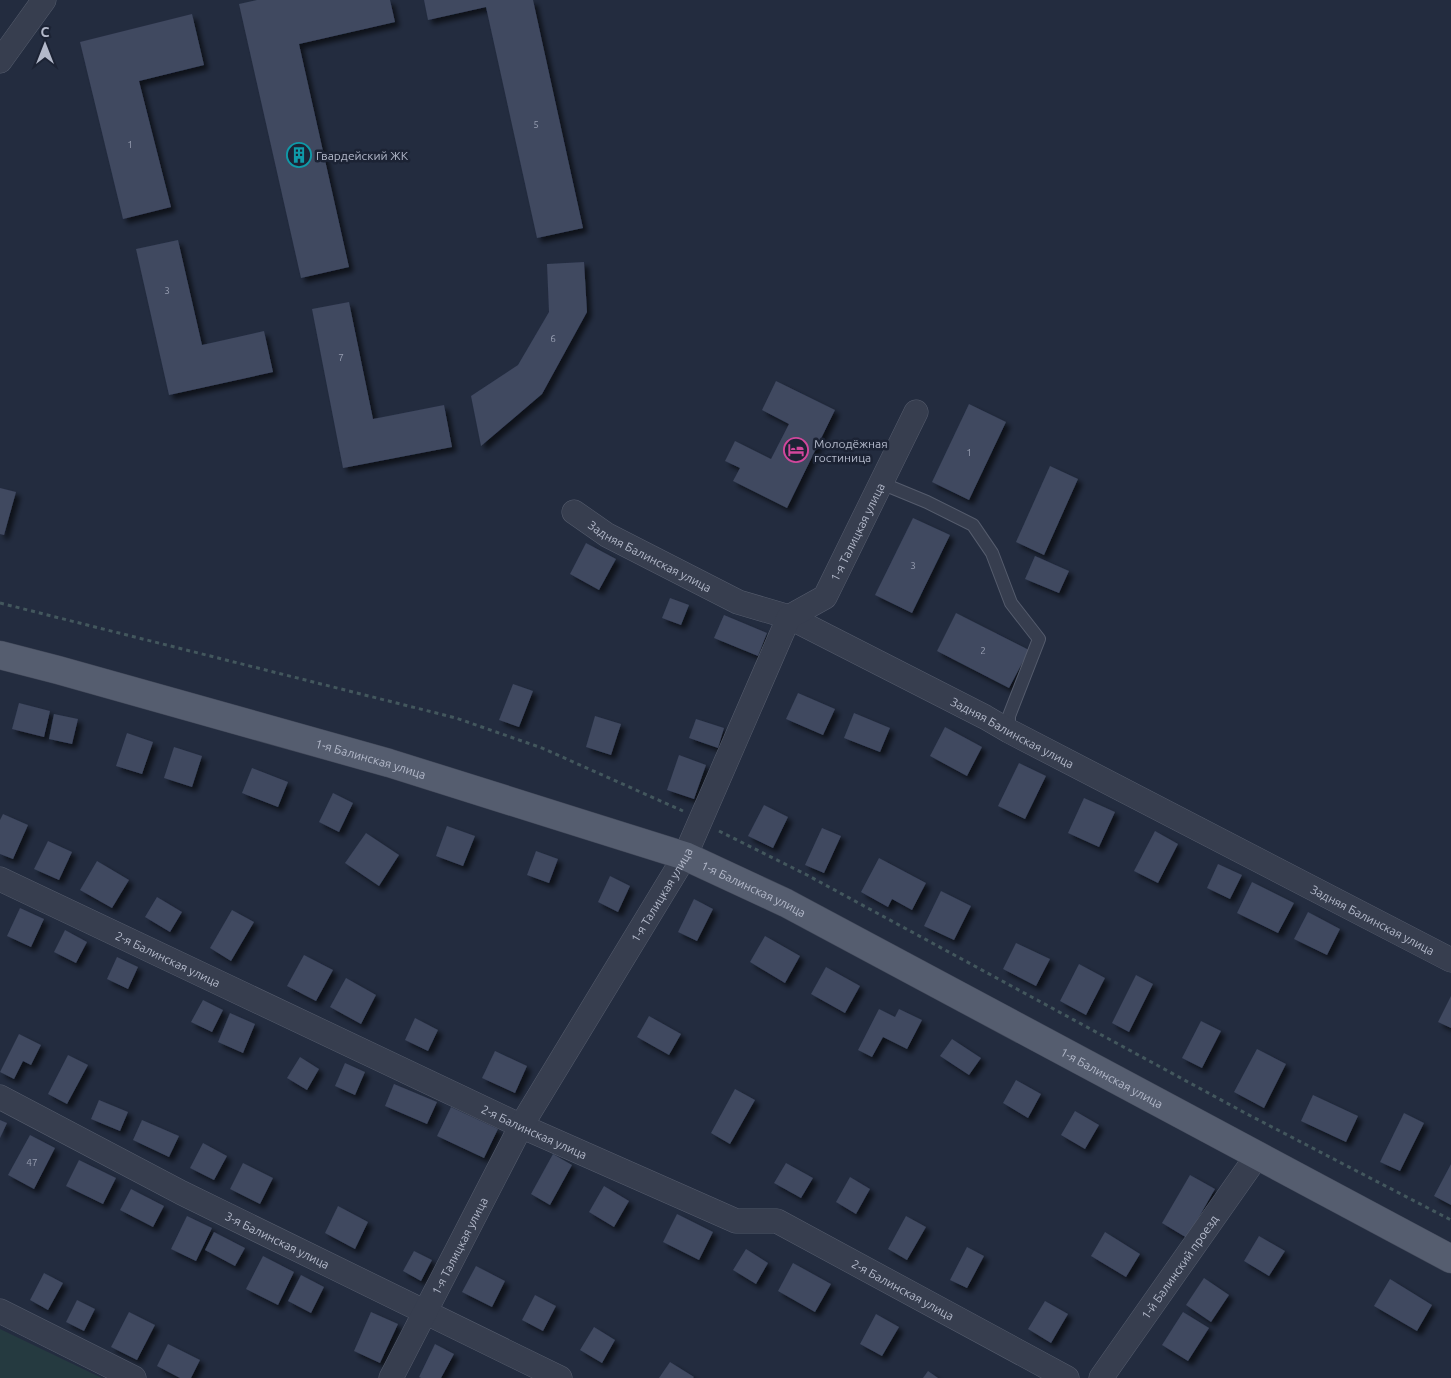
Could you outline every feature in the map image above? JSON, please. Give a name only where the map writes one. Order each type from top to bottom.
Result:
[{"type":"main road","name":"1-я Балинская улица","points":[[0,655],[389,763],[685,856],[786,903],[1451,1260]]},
{"type":"street","points":[[0,61],[44,0]]},
{"type":"street","name":"1-я Талицкая улица","points":[[391,1378],[521,1126],[685,856],[789,617],[825,597],[916,412]]},
{"type":"street","name":"Задняя Балинская улица","points":[[574,512],[607,536],[738,602],[789,617],[986,716],[1009,732],[1451,960]]},
{"type":"street","name":"2-я Балинская улица","points":[[0,878],[521,1126],[736,1221],[778,1221],[1067,1378]]},
{"type":"street","name":"3-я Балинская улица","points":[[0,1097],[182,1194],[560,1378]]},
{"type":"street","name":"1-й Балинский проезд","points":[[1101,1378],[1258,1156]]},
{"type":"street","points":[[0,1311],[134,1378]]},
{"type":"lane","points":[[881,483],[927,502],[973,525],[992,553],[1011,603],[1039,639],[1008,716],[1009,732]]},
{"type":"path","points":[[0,603],[456,718],[542,748],[675,807],[732,839],[807,875],[1255,1119],[1451,1220]]},
{"type":"green space","points":[[0,1329],[102,1378],[0,1378]]},
{"type":"building","name":"Гвардейский ЖК","points":[[257,0],[390,0],[395,22],[299,44],[349,267],[301,278],[239,4]]},
{"type":"building","points":[[424,0],[533,0],[583,228],[537,238],[486,7],[428,20]]},
{"type":"building","points":[[192,14],[204,65],[139,81],[171,207],[123,219],[80,42]]},
{"type":"building","points":[[178,240],[202,345],[264,331],[273,372],[169,395],[136,249]]},
{"type":"building","points":[[584,262],[587,312],[542,394],[481,446],[471,396],[518,365],[549,312],[547,264]]},
{"type":"building","points":[[349,302],[373,419],[444,405],[452,447],[343,468],[312,309]]},
{"type":"building","name":"Молодёжная гостиница","points":[[776,381],[835,410],[787,508],[733,481],[740,468],[725,461],[735,441],[771,459],[789,424],[762,410]]},
{"type":"building","points":[[969,404],[1006,422],[969,500],[932,482]]},
{"type":"building","points":[[1050,466],[1078,479],[1044,555],[1016,542]]},
{"type":"building","points":[[0,488],[16,492],[4,535],[0,534]]},
{"type":"building","points":[[913,518],[950,535],[912,613],[875,595]]},
{"type":"building","points":[[586,543],[616,559],[599,590],[570,574]]},
{"type":"building","points":[[1035,556],[1069,571],[1059,593],[1025,579]]},
{"type":"building","points":[[670,598],[689,605],[681,625],[662,618]]},
{"type":"building","points":[[956,613],[1029,650],[1009,688],[937,651]]},
{"type":"building","points":[[724,615],[767,633],[758,656],[714,638]]},
{"type":"building","points":[[513,684],[533,691],[519,727],[499,720]]},
{"type":"building","points":[[798,693],[835,709],[823,735],[786,719]]},
{"type":"building","points":[[19,703],[50,711],[44,737],[12,729]]},
{"type":"building","points":[[854,713],[890,728],[880,752],[844,738]]},
{"type":"building","points":[[54,714],[78,719],[72,744],[49,739]]},
{"type":"building","points":[[595,716],[621,724],[611,755],[586,747]]},
{"type":"building","points":[[696,719],[724,728],[718,748],[689,738]]},
{"type":"building","points":[[945,727],[982,747],[967,776],[930,756]]},
{"type":"building","points":[[127,733],[153,742],[142,774],[116,766]]},
{"type":"building","points":[[174,747],[202,756],[192,787],[164,778]]},
{"type":"building","points":[[679,755],[706,765],[694,799],[667,790]]},
{"type":"building","points":[[1019,763],[1046,776],[1025,819],[998,806]]},
{"type":"building","points":[[252,768],[288,782],[278,807],[242,793]]},
{"type":"building","points":[[333,793],[353,803],[339,832],[319,822]]},
{"type":"building","points":[[1084,798],[1115,812],[1099,847],[1068,833]]},
{"type":"building","points":[[764,805],[788,817],[773,848],[748,836]]},
{"type":"building","points":[[3,814],[28,825],[13,859],[0,854],[0,820]]},
{"type":"building","points":[[447,826],[475,836],[463,866],[436,856]]},
{"type":"building","points":[[822,828],[841,836],[824,873],[805,865]]},
{"type":"building","points":[[1155,831],[1178,844],[1158,883],[1134,871]]},
{"type":"building","points":[[366,833],[399,855],[379,886],[345,863]]},
{"type":"building","points":[[48,841],[72,852],[59,880],[34,869]]},
{"type":"building","points":[[536,851],[558,859],[549,883],[527,875]]},
{"type":"building","points":[[879,858],[926,883],[912,910],[892,899],[888,907],[861,892]]},
{"type":"building","points":[[97,861],[129,880],[112,908],[80,890]]},
{"type":"building","points":[[1218,864],[1242,875],[1230,899],[1207,888]]},
{"type":"building","points":[[610,876],[630,886],[618,912],[598,902]]},
{"type":"building","points":[[1252,882],[1294,903],[1278,933],[1237,913]]},
{"type":"building","points":[[941,891],[971,906],[954,940],[924,926]]},
{"type":"building","points":[[157,897],[182,912],[170,932],[145,917]]},
{"type":"building","points":[[694,899],[713,909],[697,941],[678,932]]},
{"type":"building","points":[[20,908],[44,919],[31,947],[7,936]]},
{"type":"building","points":[[232,910],[254,922],[231,961],[210,948]]},
{"type":"building","points":[[1308,912],[1340,929],[1327,955],[1294,939]]},
{"type":"building","points":[[65,930],[87,942],[76,963],[54,952]]},
{"type":"building","points":[[765,936],[800,956],[785,983],[750,962]]},
{"type":"building","points":[[1016,943],[1050,959],[1036,986],[1003,969]]},
{"type":"building","points":[[304,955],[333,970],[316,1001],[287,986]]},
{"type":"building","points":[[117,957],[138,967],[128,989],[107,979]]},
{"type":"building","points":[[1079,964],[1105,978],[1086,1015],[1060,1001]]},
{"type":"building","points":[[826,967],[860,986],[845,1013],[811,994]]},
{"type":"building","points":[[1136,975],[1153,984],[1129,1032],[1112,1023]]},
{"type":"building","points":[[346,978],[376,995],[361,1024],[330,1007]]},
{"type":"building","points":[[1451,996],[1451,1028],[1438,1022]]},
{"type":"building","points":[[203,1000],[223,1010],[212,1032],[191,1022]]},
{"type":"building","points":[[879,1009],[895,1017],[899,1009],[922,1020],[907,1049],[883,1037],[872,1057],[858,1050]]},
{"type":"building","points":[[230,1013],[255,1024],[243,1053],[218,1042]]},
{"type":"building","points":[[649,1016],[681,1034],[669,1055],[637,1037]]},
{"type":"building","points":[[415,1018],[438,1030],[428,1051],[405,1040]]},
{"type":"building","points":[[1201,1021],[1221,1031],[1202,1068],[1182,1058]]},
{"type":"building","points":[[19,1034],[41,1045],[31,1065],[23,1061],[14,1079],[0,1072]]},
{"type":"building","points":[[952,1039],[981,1058],[969,1075],[940,1056]]},
{"type":"building","points":[[1257,1049],[1286,1064],[1264,1108],[1234,1092]]},
{"type":"building","points":[[495,1051],[527,1066],[515,1093],[482,1078]]},
{"type":"building","points":[[68,1055],[88,1065],[67,1104],[48,1094]]},
{"type":"building","points":[[300,1057],[319,1069],[307,1090],[287,1078]]},
{"type":"building","points":[[345,1063],[365,1072],[355,1095],[335,1086]]},
{"type":"building","points":[[1016,1080],[1041,1094],[1028,1118],[1003,1103]]},
{"type":"building","points":[[394,1084],[437,1102],[427,1124],[385,1106]]},
{"type":"building","points":[[735,1089],[755,1100],[730,1144],[711,1133]]},
{"type":"building","points":[[1313,1095],[1358,1116],[1346,1142],[1301,1121]]},
{"type":"building","points":[[99,1100],[128,1112],[120,1131],[91,1119]]},
{"type":"building","points":[[451,1107],[498,1129],[484,1158],[437,1136]]},
{"type":"building","points":[[1075,1111],[1099,1125],[1085,1149],[1061,1135]]},
{"type":"building","points":[[1404,1113],[1424,1123],[1400,1171],[1380,1162]]},
{"type":"building","points":[[0,1120],[7,1123],[0,1138]]},
{"type":"building","points":[[142,1120],[179,1136],[169,1157],[133,1140]]},
{"type":"building","points":[[30,1135],[55,1148],[34,1189],[8,1175]]},
{"type":"building","points":[[203,1143],[227,1156],[214,1180],[190,1168]]},
{"type":"building","points":[[553,1154],[572,1165],[550,1205],[531,1194]]},
{"type":"building","points":[[79,1160],[116,1178],[103,1204],[66,1186]]},
{"type":"building","points":[[243,1163],[273,1178],[260,1204],[230,1189]]},
{"type":"building","points":[[786,1163],[813,1178],[801,1198],[774,1183]]},
{"type":"building","points":[[1451,1164],[1451,1205],[1434,1196]]},
{"type":"building","points":[[1190,1175],[1215,1189],[1187,1238],[1162,1223]]},
{"type":"building","points":[[850,1177],[870,1189],[856,1214],[836,1202]]},
{"type":"building","points":[[604,1186],[629,1201],[614,1227],[589,1212]]},
{"type":"building","points":[[131,1189],[164,1206],[153,1227],[120,1210]]},
{"type":"building","points":[[338,1206],[368,1222],[355,1249],[325,1233]]},
{"type":"building","points":[[677,1214],[713,1232],[699,1260],[663,1242]]},
{"type":"building","points":[[187,1216],[212,1228],[196,1261],[171,1249]]},
{"type":"building","points":[[906,1216],[926,1227],[907,1260],[888,1249]]},
{"type":"building","points":[[214,1232],[245,1248],[235,1266],[205,1250]]},
{"type":"building","points":[[1105,1232],[1140,1254],[1126,1277],[1091,1256]]},
{"type":"building","points":[[1259,1236],[1285,1251],[1269,1276],[1244,1261]]},
{"type":"building","points":[[967,1247],[984,1256],[967,1288],[950,1280]]},
{"type":"building","points":[[746,1249],[768,1263],[756,1284],[733,1270]]},
{"type":"building","points":[[414,1251],[432,1260],[421,1281],[403,1271]]},
{"type":"building","points":[[263,1256],[294,1272],[278,1305],[246,1289]]},
{"type":"building","points":[[793,1263],[831,1284],[815,1312],[778,1291]]},
{"type":"building","points":[[476,1266],[505,1281],[492,1307],[462,1292]]},
{"type":"building","points":[[44,1273],[63,1283],[48,1310],[30,1300]]},
{"type":"building","points":[[301,1275],[324,1287],[311,1313],[288,1301]]},
{"type":"building","points":[[1204,1278],[1229,1295],[1211,1322],[1186,1305]]},
{"type":"building","points":[[1390,1279],[1432,1305],[1417,1331],[1374,1306]]},
{"type":"building","points":[[535,1295],[556,1306],[543,1331],[522,1320]]},
{"type":"building","points":[[77,1300],[95,1309],[84,1331],[66,1322]]},
{"type":"building","points":[[1045,1301],[1068,1314],[1051,1343],[1028,1329]]},
{"type":"building","points":[[129,1312],[155,1325],[137,1360],[111,1347]]},
{"type":"building","points":[[371,1312],[398,1324],[380,1363],[354,1351]]},
{"type":"building","points":[[1183,1312],[1209,1328],[1188,1361],[1162,1345]]},
{"type":"building","points":[[876,1314],[899,1327],[882,1356],[860,1344]]},
{"type":"building","points":[[594,1327],[615,1340],[602,1363],[580,1350]]},
{"type":"building","points":[[168,1344],[200,1360],[191,1378],[180,1378],[157,1366]]},
{"type":"building","points":[[435,1344],[454,1354],[441,1378],[421,1378],[419,1377]]},
{"type":"building","points":[[670,1362],[694,1377],[659,1378]]},
{"type":"building","points":[[928,1371],[938,1378],[923,1378]]},
{"type":"place","name":"Гвардейский ЖК","points":[[299,155]]},
{"type":"place","name":"Молодёжная гостиница","points":[[796,450]]}]
